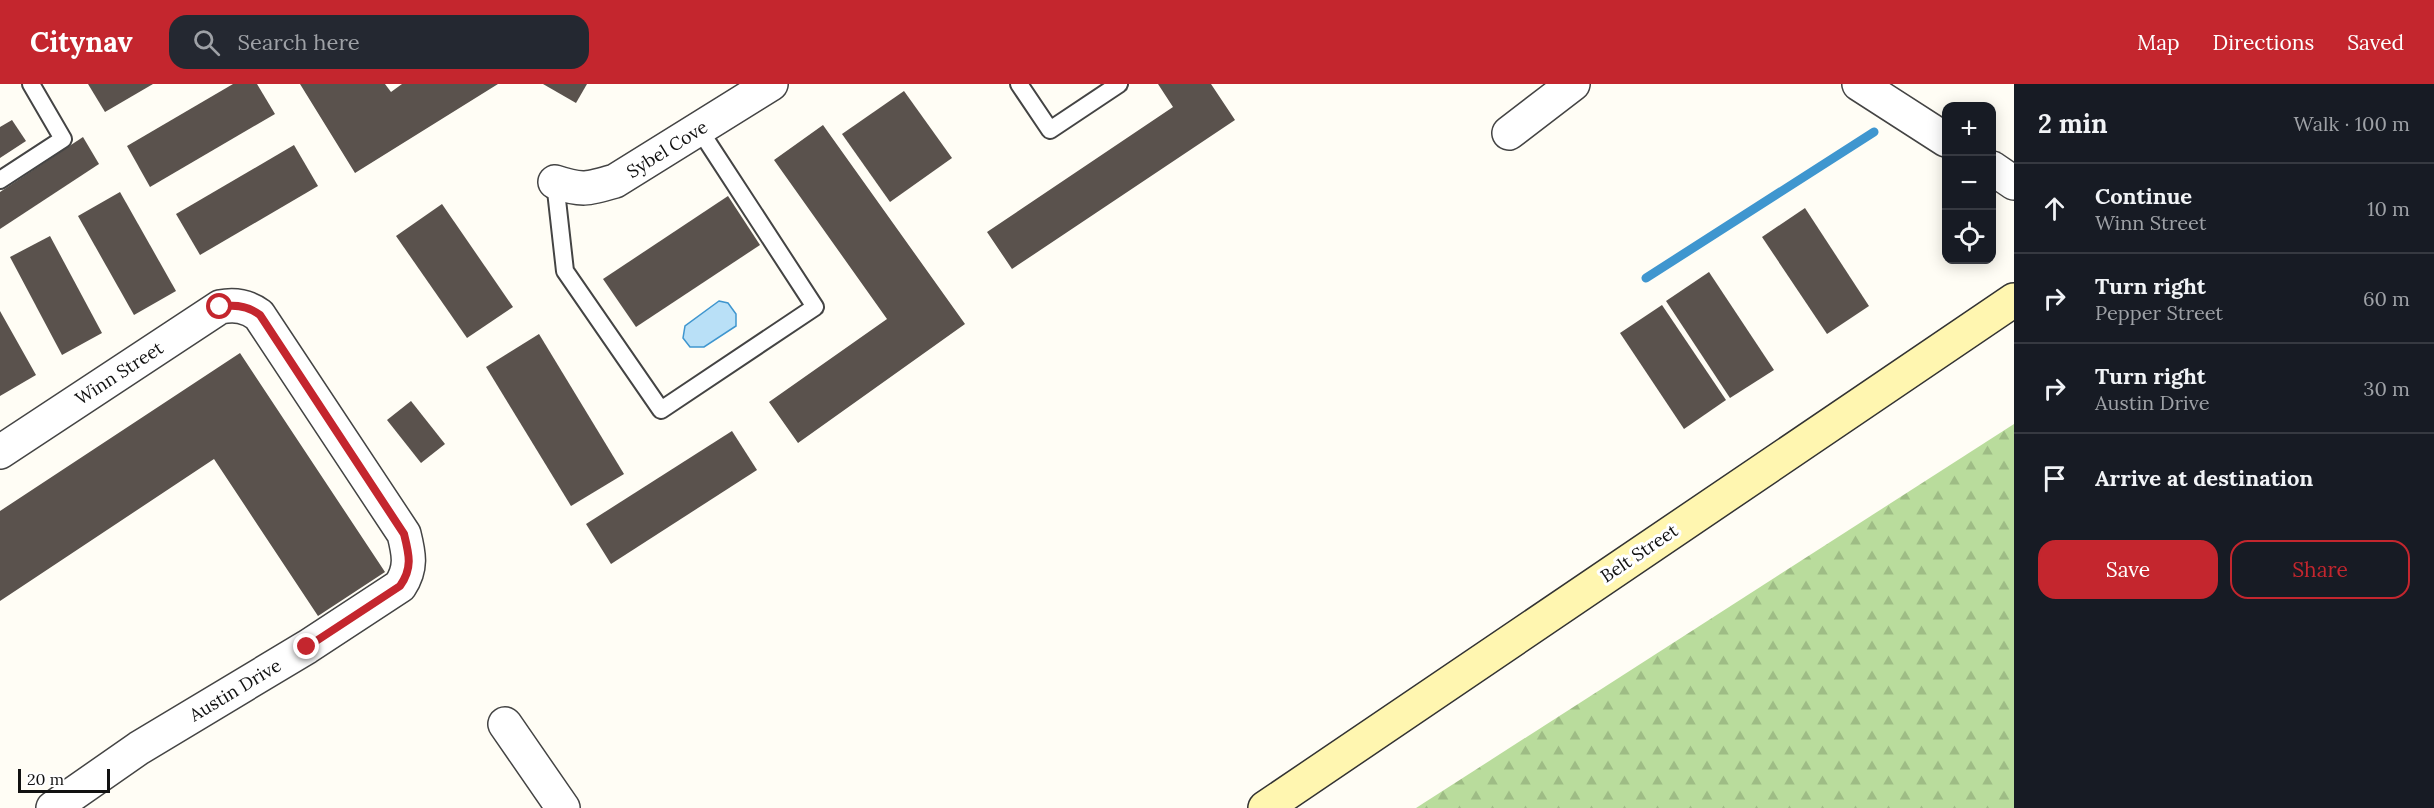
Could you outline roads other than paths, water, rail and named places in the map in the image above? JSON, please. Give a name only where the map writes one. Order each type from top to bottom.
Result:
[{"type":"street","name":"Sybel Cove","points":[[555,182],[586,189],[615,181],[771,84]]},
{"type":"street","points":[[1509,133],[1573,84]]},
{"type":"street","points":[[1859,84],[1942,137]]},
{"type":"street","points":[[1996,171],[2014,183]]},
{"type":"street","name":"Belt Street","points":[[1265,808],[2014,300]]},
{"type":"street","name":"Winn Street","points":[[0,452],[220,307],[242,306],[260,315],[404,534],[410,566]]},
{"type":"street","name":"Austin Drive","points":[[53,808],[140,748],[307,647],[400,586],[410,566]]},
{"type":"street","points":[[505,724],[563,808]]},
{"type":"lane","points":[[0,180],[63,139],[31,84]]},
{"type":"lane","points":[[1019,84],[1050,130],[1119,84]]},
{"type":"lane","points":[[555,182],[565,271],[661,410],[815,307],[699,129]]},
{"type":"water","points":[[719,301],[728,303],[736,314],[736,326],[704,347],[690,347],[683,338],[685,326]]},
{"type":"waterway","points":[[1646,278],[1874,132]]}]
